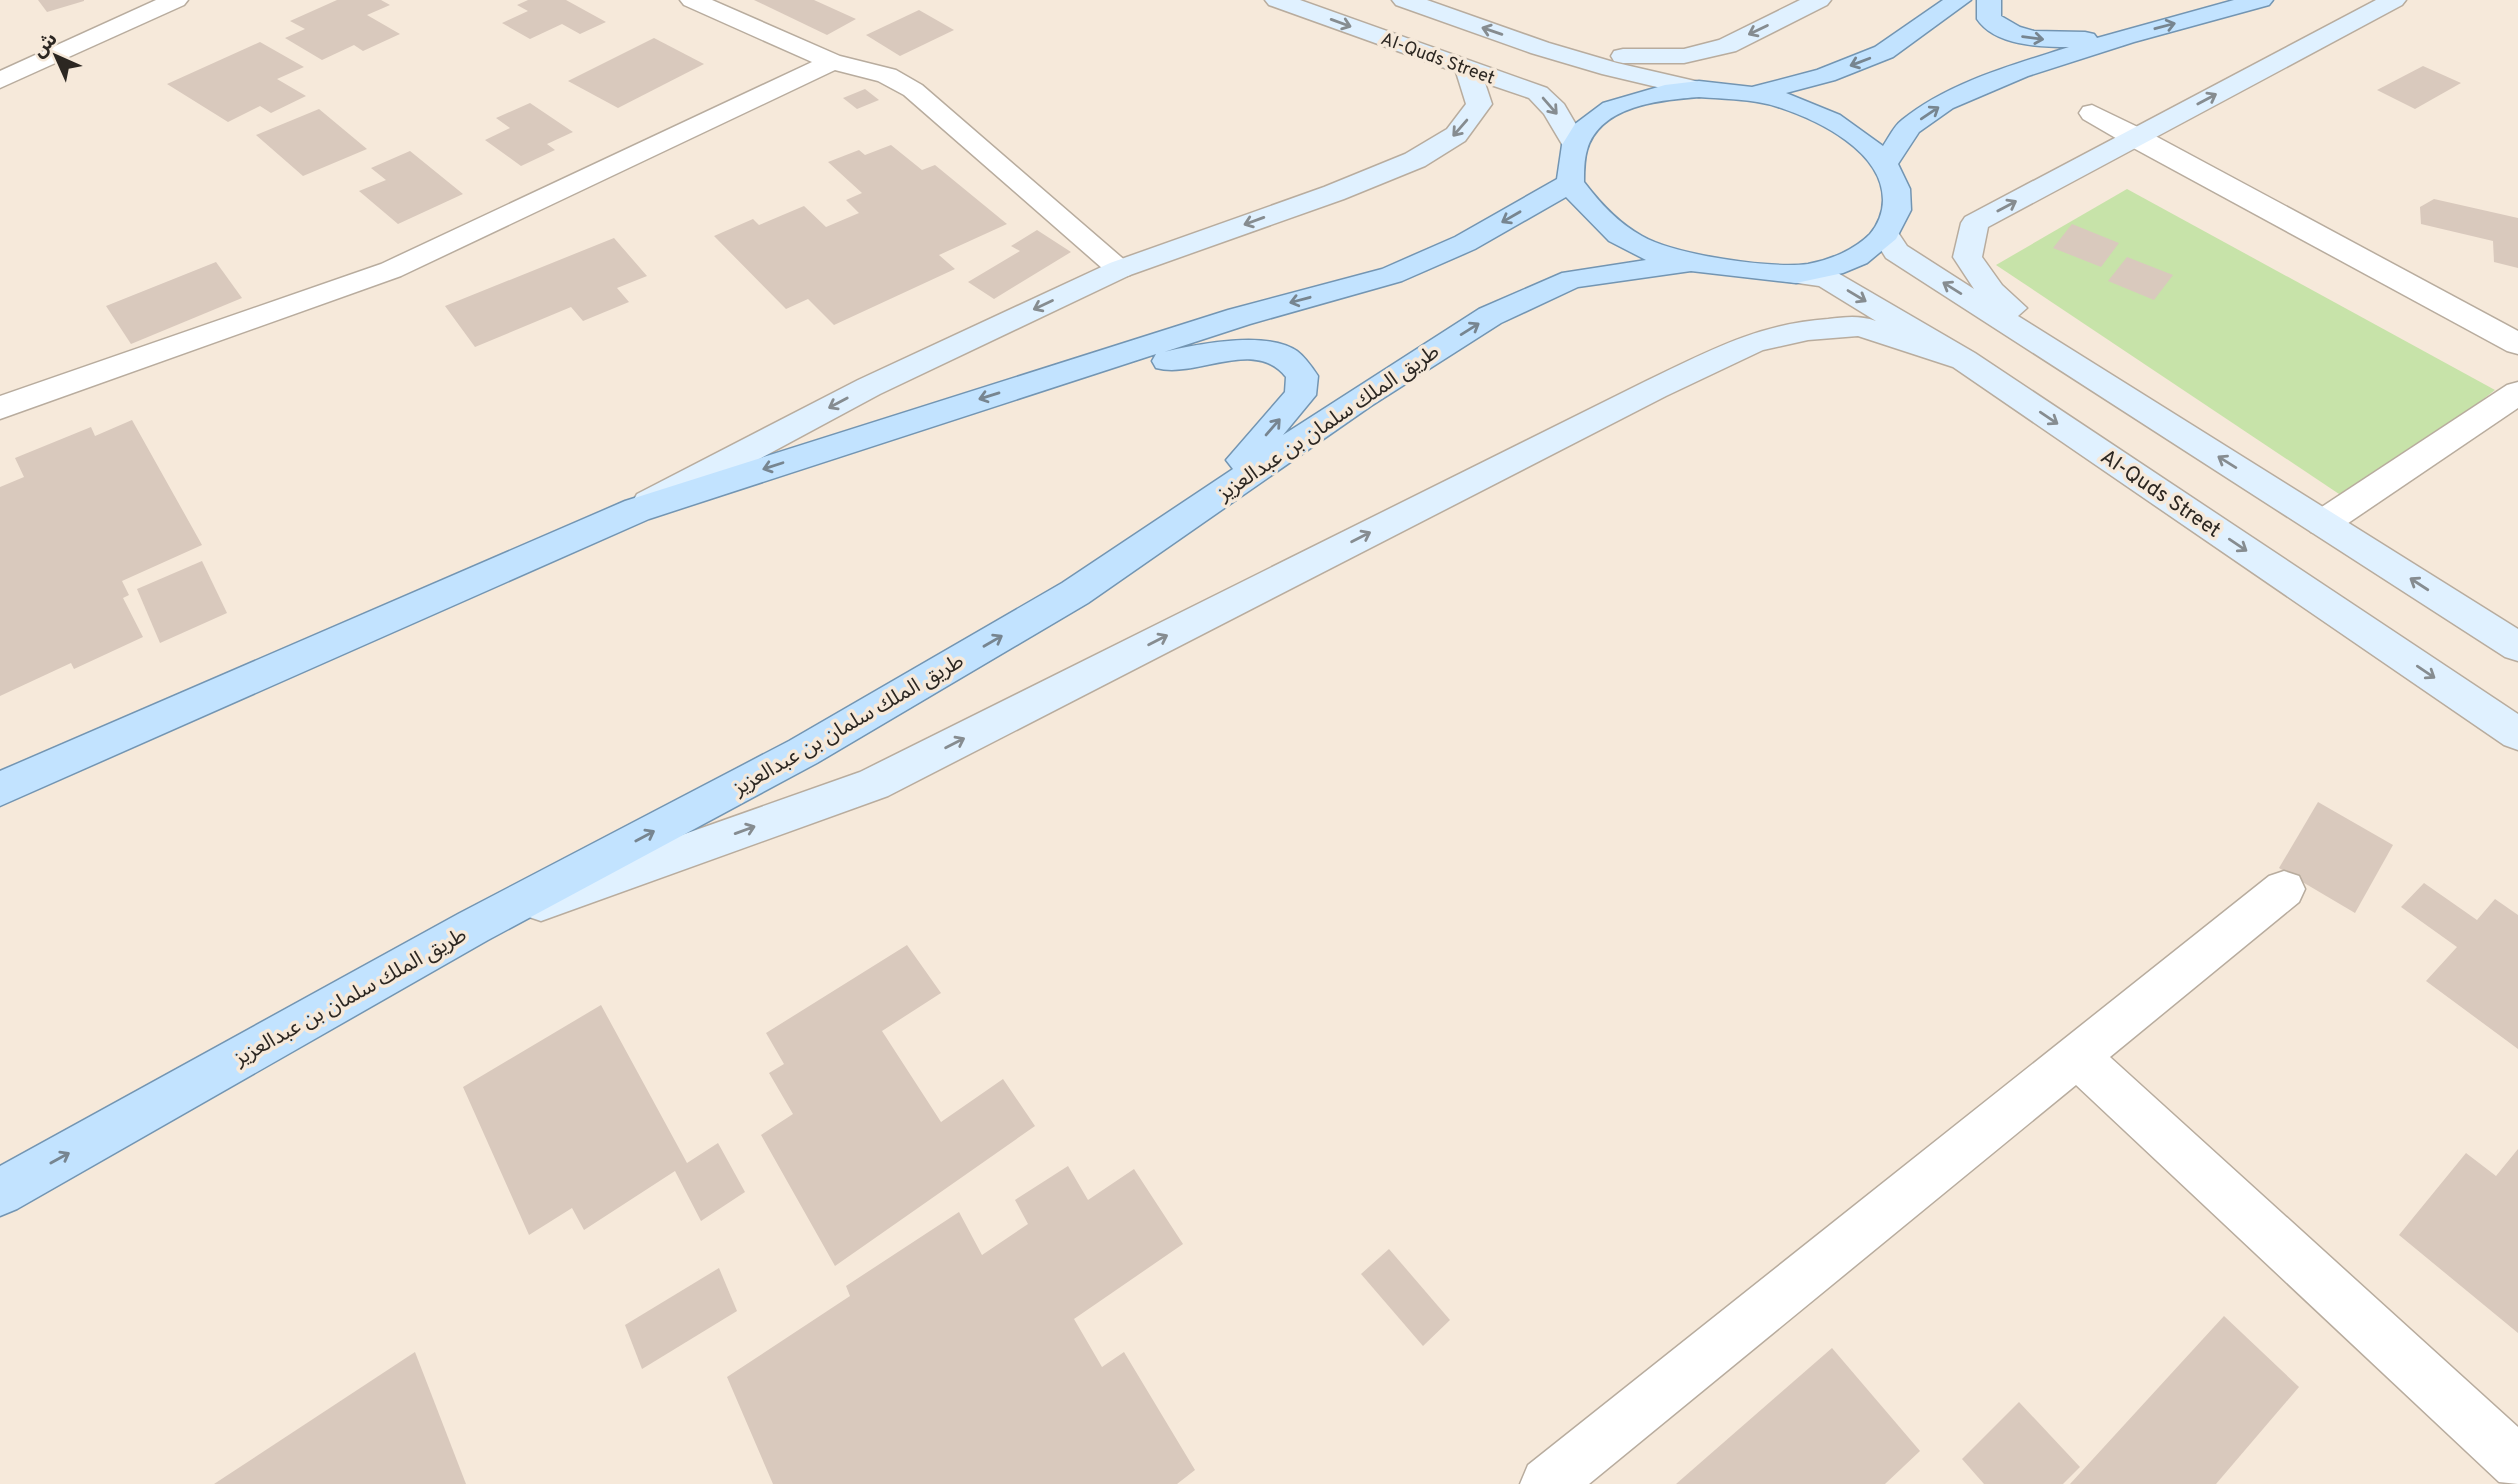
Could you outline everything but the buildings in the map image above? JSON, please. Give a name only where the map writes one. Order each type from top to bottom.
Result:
[{"type":"main road","points":[[1749,95],[1826,75],[1884,52],[1959,0]]},
{"type":"main road","points":[[1989,0],[1989,19],[2001,28],[2029,39],[2125,37]]},
{"type":"main road","points":[[1885,163],[1909,127],[1944,103],[2020,71],[2125,37],[2261,0]]},
{"type":"main road","points":[[1699,89],[1749,95],[1787,102],[1827,117],[1860,138],[1885,163],[1896,187],[1897,211],[1885,234],[1870,248],[1849,260],[1824,269],[1794,275],[1688,263],[1639,247],[1599,220],[1570,183],[1574,145],[1591,122],[1620,105],[1656,93],[1699,89]]},
{"type":"main road","points":[[0,789],[637,510],[1239,317],[1391,275],[1465,243],[1570,183]]},
{"type":"main road","name":"طريق الملك سلمان بن عبدالعزيز","points":[[0,1192],[473,927],[803,752],[1074,593],[1360,398],[1490,316],[1573,279],[1688,263]]},
{"type":"main road","points":[[1025,386],[1213,352],[1257,352],[1283,356],[1302,376],[1300,395],[1193,512]]},
{"type":"street","points":[[0,80],[176,0]]},
{"type":"street","points":[[692,0],[832,62],[887,75],[913,90],[1119,269]]},
{"type":"street","name":"Al-Quds Street","points":[[1277,0],[1538,93],[1555,110],[1574,145]]},
{"type":"street","points":[[1404,0],[1540,48],[1611,69],[1699,89]]},
{"type":"street","points":[[1540,48],[1605,55],[1684,56],[1727,46],[1819,0]]},
{"type":"street","points":[[2109,387],[1992,292],[1967,257],[1975,223],[2394,0]]},
{"type":"street","points":[[0,408],[391,270],[832,62]]},
{"type":"street","points":[[637,510],[869,387],[1119,269],[1334,193],[1415,160],[1456,135],[1479,104],[1468,69]]},
{"type":"street","points":[[2092,113],[2518,344]]},
{"type":"street","points":[[1885,234],[1896,252],[2518,648]]},
{"type":"street","name":"Al-Quds Street","points":[[1794,275],[1826,278],[1964,360],[2518,734]]},
{"type":"street","points":[[473,927],[874,783],[1655,389],[1754,342],[1808,330],[1860,326],[1964,360]]},
{"type":"street","points":[[2323,523],[2518,393]]},
{"type":"street","points":[[1548,1484],[2284,889]]},
{"type":"street","points":[[2077,1056],[2518,1463]]},
{"type":"green space","points":[[2127,189],[2495,390],[2351,502],[1996,265]]}]
